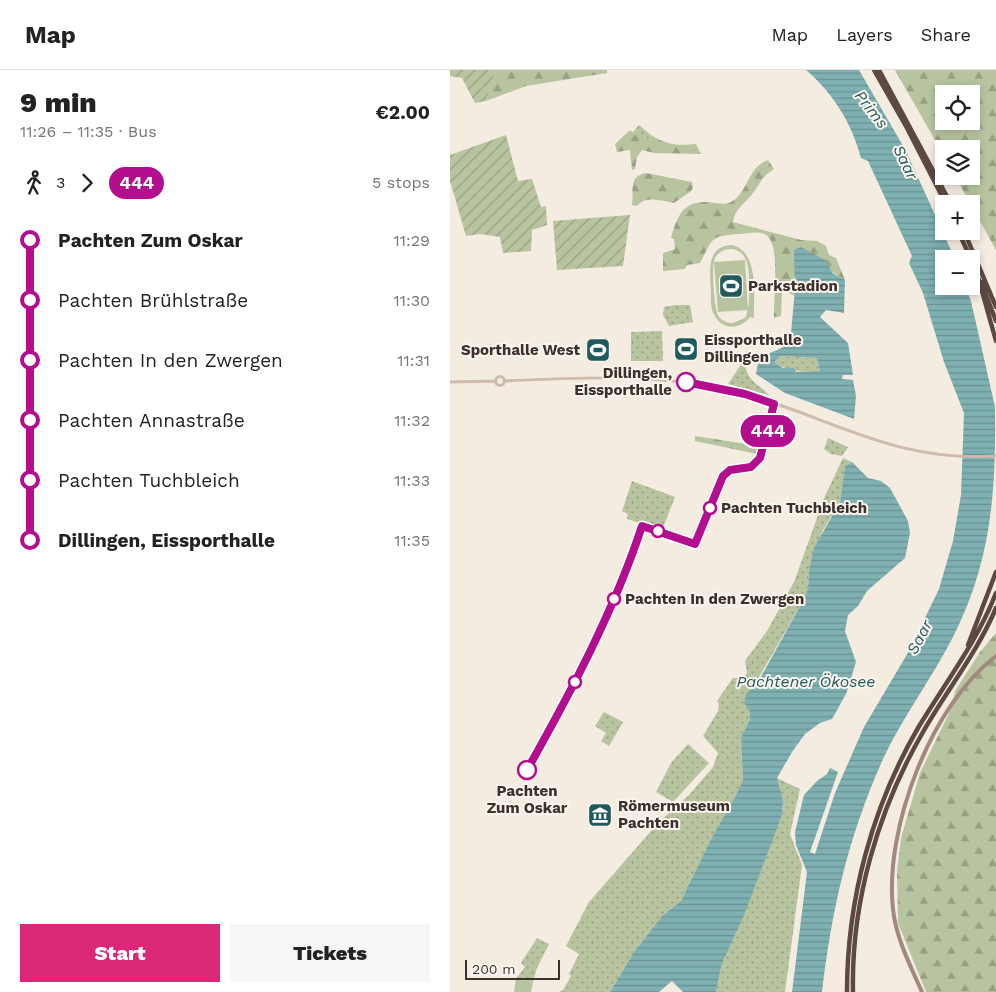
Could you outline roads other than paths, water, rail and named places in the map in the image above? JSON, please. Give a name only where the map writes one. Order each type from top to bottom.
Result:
[{"type":"highway","points":[[874,70],[907,128],[941,195]]},
{"type":"highway","points":[[879,70],[911,126],[946,195]]},
{"type":"highway","points":[[968,240],[996,307]]},
{"type":"highway","points":[[980,280],[996,321]]},
{"type":"highway","points":[[980,284],[996,341]]},
{"type":"highway","points":[[989,289],[996,302]]},
{"type":"highway","points":[[965,654],[996,572]]},
{"type":"highway","points":[[853,992],[849,988],[850,935],[865,856],[880,810],[898,766],[917,730],[983,624],[996,593]]},
{"type":"highway","points":[[975,649],[996,608]]},
{"type":"highway","points":[[849,988],[862,896],[871,857],[885,812],[903,768],[922,732],[996,616]]},
{"type":"main road","points":[[922,992],[899,938],[893,911],[892,887],[896,845],[916,774],[935,732],[963,688],[996,656]]},
{"type":"street","points":[[495,381],[500,376],[505,380],[618,378],[698,384],[745,394],[859,436],[918,451],[957,456],[996,456]]},
{"type":"street","points":[[450,382],[495,381],[500,385],[505,380]]},
{"type":"water","points":[[806,70],[859,70],[906,151],[935,215],[935,240],[946,240],[951,250],[935,250],[935,295],[969,295],[971,301],[995,407],[995,438],[989,524],[977,579],[967,607],[937,666],[891,743],[860,816],[836,902],[822,992],[792,992],[807,872],[796,845],[795,832],[804,795],[817,781],[827,774],[830,768],[838,772],[810,852],[815,854],[835,793],[864,727],[909,651],[939,589],[953,541],[961,495],[964,413],[944,362],[923,293],[909,263],[912,256],[868,161],[861,158],[853,133],[841,110],[816,79]]},
{"type":"water","points":[[801,247],[827,261],[832,273],[845,280],[844,313],[826,310],[820,317],[848,343],[853,375],[843,375],[842,379],[853,380],[856,396],[854,419],[785,393],[756,374],[759,358],[790,344],[795,289],[794,250]],"holes":[[[781,356],[817,358],[820,371],[796,372],[794,368],[783,368],[774,362]]]},
{"type":"water","name":"Pachtener Ökosee","points":[[852,462],[868,478],[881,481],[890,488],[908,521],[910,533],[905,558],[867,591],[858,606],[848,615],[845,631],[856,662],[846,694],[832,719],[820,723],[805,734],[777,778],[783,800],[782,815],[744,915],[722,963],[716,992],[683,992],[672,981],[659,992],[610,992],[634,952],[662,916],[681,901],[711,839],[743,780],[741,738],[750,719],[749,709],[744,703],[746,694],[757,684],[804,599],[808,588],[809,570],[814,548],[840,502],[845,466]]},
{"type":"place","name":"Parkstadion","points":[[731,286]]},
{"type":"place","name":"Eissporthalle Dillingen","points":[[686,349]]},
{"type":"place","name":"Sporthalle West","points":[[598,350]]},
{"type":"place","name":"Dillingen, Eissporthalle","points":[[686,382]]},
{"type":"place","name":"Pachten Tuchbleich","points":[[710,508]]},
{"type":"place","name":"Pachten In den Zwergen","points":[[614,599]]},
{"type":"place","name":"Pachten Zum Oskar","points":[[527,770]]},
{"type":"place","name":"Römermuseum Pachten","points":[[600,815]]},
{"type":"water label","name":"Prims","points":[[872,109]]},
{"type":"water label","name":"Saar","points":[[906,162]]},
{"type":"water label","name":"Saar","points":[[919,637]]}]
